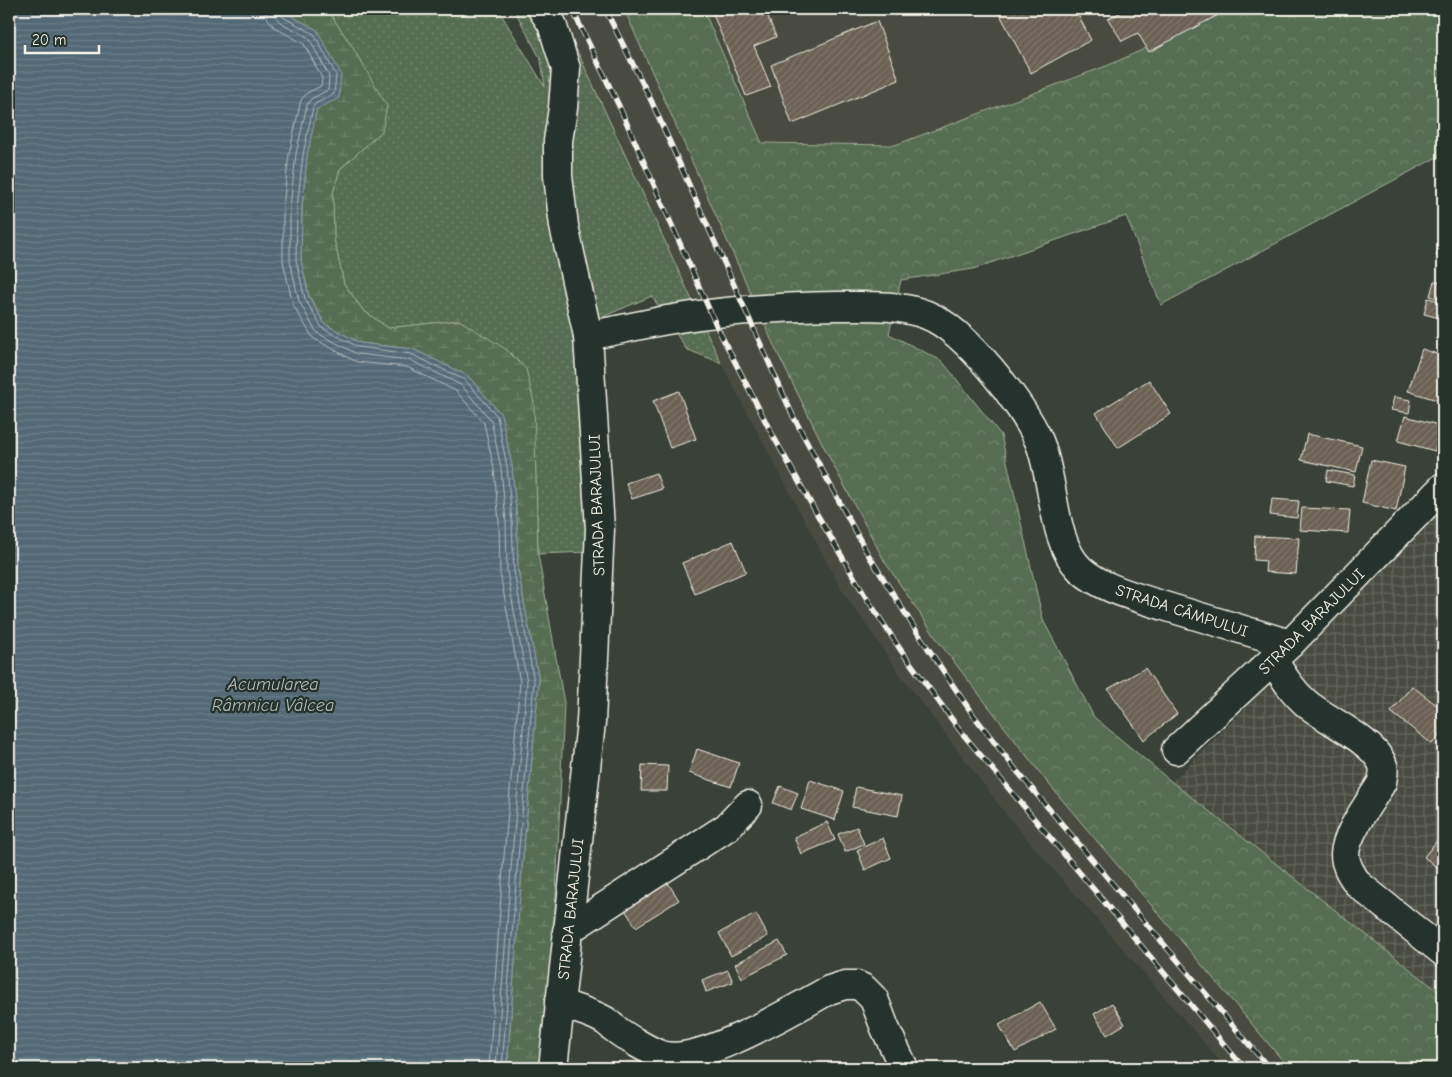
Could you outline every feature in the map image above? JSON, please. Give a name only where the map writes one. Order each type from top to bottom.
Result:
[{"type":"street","name":"STRADA BARAJULUI","points":[[542,9],[552,24],[566,69],[558,141],[558,176],[564,226],[588,336],[600,529],[591,722],[553,1068]]},
{"type":"street","name":"STRADA CÂMPULUI","points":[[588,336],[679,318],[782,307],[887,307],[911,310],[929,316],[946,326],[974,350],[1023,411],[1038,441],[1048,469],[1063,542],[1070,557],[1080,569],[1094,579],[1137,598],[1282,652]]},
{"type":"street","name":"STRADA BARAJULUI","points":[[1176,750],[1282,652],[1443,487]]},
{"type":"street","points":[[1282,652],[1288,684],[1304,702],[1320,715],[1366,743],[1382,763],[1384,773],[1382,782],[1348,840],[1345,855],[1349,872],[1358,885],[1443,952]]},
{"type":"street","points":[[567,931],[727,827],[748,805]]},
{"type":"street","points":[[559,1003],[602,1019],[616,1030],[661,1055],[693,1055],[731,1042],[829,990],[845,984],[856,985],[863,988],[874,1000],[904,1068]]},
{"type":"shaded area","points":[[557,9],[624,9],[775,348],[827,453],[885,562],[1047,782],[1289,1068],[1226,1068],[1009,818],[902,677],[840,587],[721,363]]},
{"type":"shaded area","points":[[703,9],[1232,9],[1109,65],[895,145],[762,143]]},
{"type":"shaded area","points":[[1443,509],[1443,995],[1172,782]]},
{"type":"green space","points":[[283,9],[327,9],[353,48],[387,106],[382,131],[340,169],[333,193],[334,239],[344,284],[363,310],[388,328],[459,320],[507,350],[526,369],[534,403],[538,554],[564,703],[556,896],[542,1068],[507,1068],[539,681],[518,570],[517,521],[512,466],[501,414],[468,376],[413,349],[360,343],[325,324],[309,296],[301,260],[302,208],[307,156],[317,108],[339,97],[317,30],[286,13]]},
{"type":"green space","points":[[327,9],[498,9],[545,87],[541,60],[514,9],[557,9],[568,31],[721,363],[686,349],[652,296],[576,328],[589,552],[538,554],[535,451],[459,320],[388,328],[363,310],[344,284],[334,239],[333,193],[340,169],[382,131],[353,48]]},
{"type":"green space","points":[[624,9],[703,9],[762,143],[895,145],[1109,65],[1232,9],[1443,9],[1443,154],[1161,305],[1126,216],[973,269],[901,280],[889,334],[942,361],[1001,435],[1043,620],[1094,717],[1172,782],[1443,995],[1443,1068],[1289,1068],[1047,782],[941,645],[885,562],[827,453],[775,348]]},
{"type":"water","name":"Acumularea Râmnicu Vâlcea","points":[[9,9],[283,9],[286,13],[317,30],[341,74],[339,98],[317,109],[307,156],[302,208],[301,260],[309,297],[325,324],[360,343],[413,349],[468,376],[501,414],[512,466],[517,521],[518,570],[539,681],[507,1068],[9,1068]]},
{"type":"building","points":[[711,9],[765,9],[776,37],[754,46],[771,87],[746,96]]},
{"type":"building","points":[[997,9],[1075,9],[1091,40],[1031,73]]},
{"type":"building","points":[[1127,9],[1229,9],[1149,52],[1138,33],[1122,41],[1108,19]]},
{"type":"building","points":[[877,21],[899,80],[792,124],[771,65]]},
{"type":"building","points":[[1440,245],[1443,246],[1443,259],[1436,256]]},
{"type":"building","points":[[1434,281],[1443,283],[1443,300],[1430,296]]},
{"type":"building","points":[[1428,298],[1443,302],[1443,319],[1424,314]]},
{"type":"building","points":[[1422,349],[1443,356],[1443,402],[1408,391]]},
{"type":"building","points":[[1149,380],[1171,414],[1118,448],[1096,413]]},
{"type":"building","points":[[679,391],[696,439],[670,448],[653,401]]},
{"type":"building","points":[[1394,397],[1411,400],[1409,413],[1391,410]]},
{"type":"building","points":[[1405,416],[1442,426],[1435,451],[1398,441]]},
{"type":"building","points":[[1307,434],[1362,446],[1356,472],[1301,460]]},
{"type":"building","points":[[1371,460],[1405,467],[1396,511],[1362,503]]},
{"type":"building","points":[[1328,470],[1355,475],[1353,486],[1326,481]]},
{"type":"building","points":[[656,473],[662,489],[632,499],[626,483]]},
{"type":"building","points":[[1272,499],[1299,501],[1297,518],[1270,515]]},
{"type":"building","points":[[1302,508],[1350,510],[1348,533],[1300,530]]},
{"type":"building","points":[[1255,536],[1299,538],[1296,574],[1265,572],[1266,561],[1254,560]]},
{"type":"building","points":[[733,541],[746,572],[695,594],[682,563]]},
{"type":"building","points":[[1145,668],[1177,714],[1144,740],[1108,689]]},
{"type":"building","points":[[1412,686],[1443,710],[1443,730],[1432,744],[1391,712]]},
{"type":"building","points":[[697,749],[739,763],[731,787],[689,773]]},
{"type":"building","points":[[642,765],[668,766],[667,791],[641,791]]},
{"type":"building","points":[[810,780],[844,791],[835,820],[801,809]]},
{"type":"building","points":[[780,786],[798,793],[791,810],[773,803]]},
{"type":"building","points":[[856,787],[902,796],[898,816],[852,807]]},
{"type":"building","points":[[827,822],[835,840],[801,854],[794,837]]},
{"type":"building","points":[[857,827],[864,844],[845,852],[838,834]]},
{"type":"building","points":[[1443,833],[1443,872],[1424,857]]},
{"type":"building","points":[[883,838],[891,858],[865,870],[857,850]]},
{"type":"building","points":[[668,883],[679,900],[636,927],[625,910]]},
{"type":"building","points":[[756,914],[768,936],[731,956],[719,933]]},
{"type":"building","points":[[779,941],[787,955],[742,978],[735,964]]},
{"type":"building","points":[[728,970],[733,982],[706,992],[702,980]]},
{"type":"building","points":[[1040,1002],[1056,1029],[1015,1052],[999,1025]]},
{"type":"building","points":[[1112,1003],[1125,1024],[1107,1035],[1094,1014]]},
{"type":"railway","points":[[572,9],[620,108],[717,327],[771,432],[864,594],[900,649],[962,733],[1244,1068]]},
{"type":"railway","points":[[605,9],[650,98],[793,416],[866,551],[917,632],[971,712],[1016,770],[1269,1068]]}]
